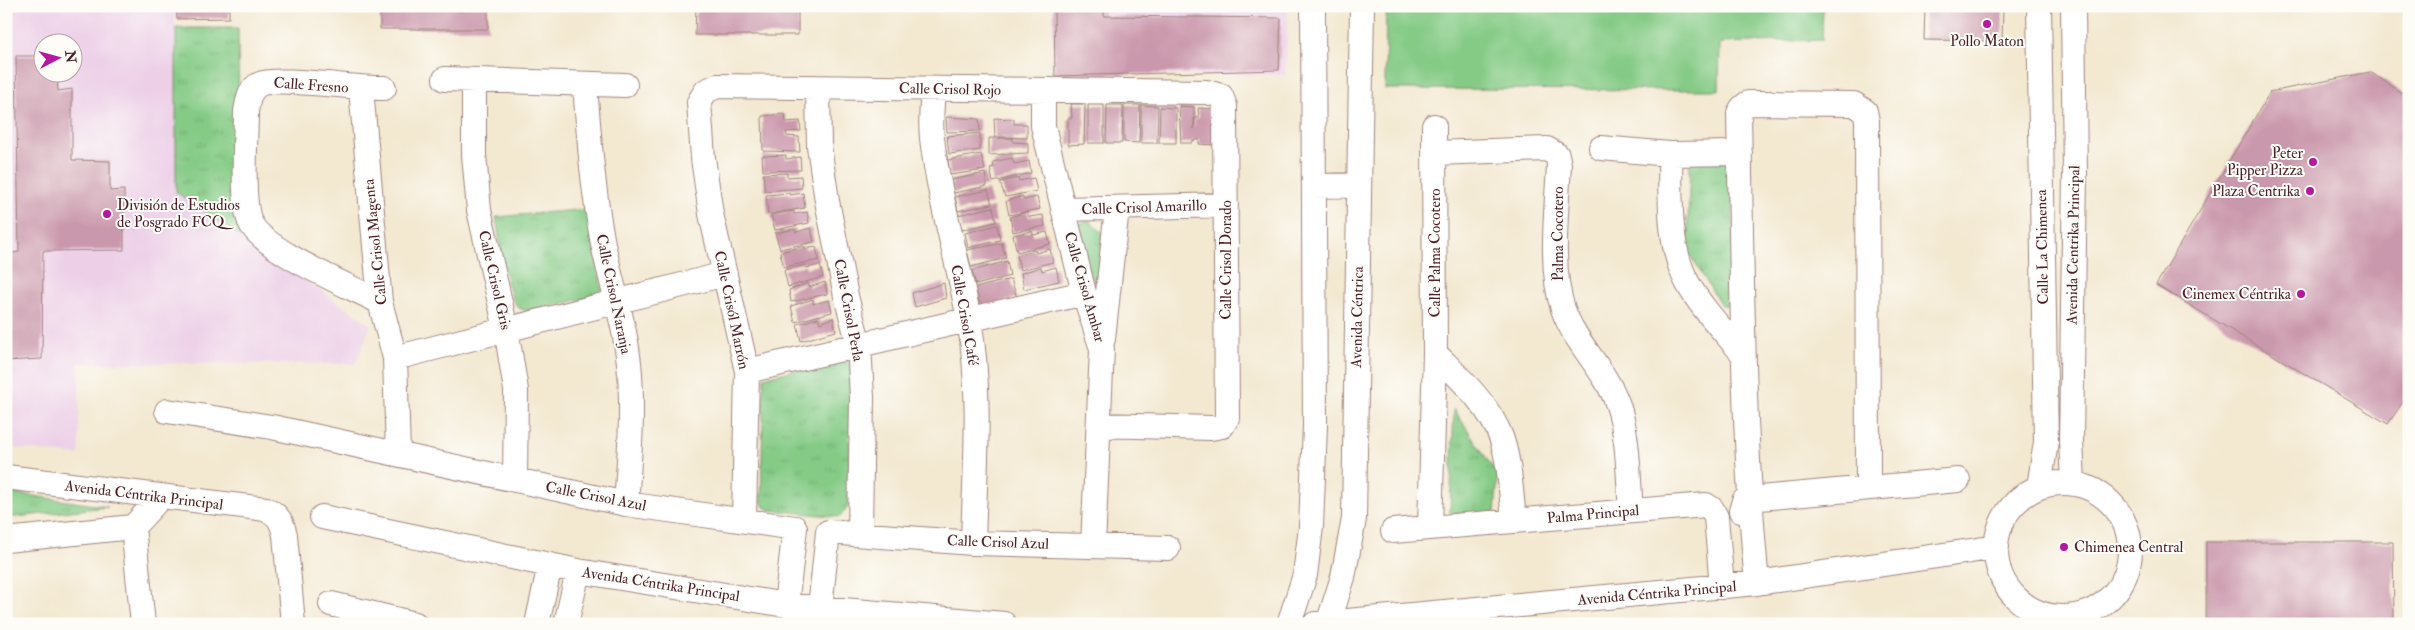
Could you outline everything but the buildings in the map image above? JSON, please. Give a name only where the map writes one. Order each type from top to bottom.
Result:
[{"type":"street","points":[[1289,624],[1305,575],[1312,527],[1315,426],[1313,6]]},
{"type":"street","name":"Avenida Céntrica","points":[[1324,623],[1343,577],[1354,519],[1362,6]]},
{"type":"street","name":"Calle La Chimenea","points":[[2039,6],[2046,442],[2039,487]]},
{"type":"street","name":"Avenida Centrika Principal","points":[[2073,6],[2074,174],[2071,441],[2073,483]]},
{"type":"street","points":[[445,79],[625,85]]},
{"type":"street","name":"Calle Crisol Gris","points":[[474,80],[474,155],[479,210],[506,329],[516,390],[514,480]]},
{"type":"street","name":"Calle Fresno","points":[[373,88],[281,82],[260,84],[248,96],[246,111],[246,201],[250,222],[256,232],[274,247],[380,302]]},
{"type":"street","name":"Calle Crisol Naranja","points":[[585,85],[591,161],[598,214],[625,338],[630,374],[631,423],[626,504]]},
{"type":"street","name":"Calle Crisol Rojo","points":[[699,102],[706,91],[718,86],[1207,92]]},
{"type":"street","name":"Calle Crisol Magenta","points":[[373,88],[380,302],[395,358],[398,453]]},
{"type":"street","name":"Calle Crisol Perla","points":[[818,88],[819,146],[827,201],[846,296],[859,345],[862,397],[860,533]]},
{"type":"street","name":"Calle Crisol Café","points":[[933,89],[932,137],[939,182],[969,320],[975,359],[976,413],[973,543]]},
{"type":"street","name":"Calle Crisol Ambar","points":[[1043,90],[1044,126],[1063,210],[1084,293],[1102,349],[1093,546]]},
{"type":"street","name":"Calle Crisol Dorado","points":[[1099,425],[1211,428],[1222,426],[1227,418],[1225,101],[1221,96],[1207,92]]},
{"type":"street","name":"Calle Crisól Marrón","points":[[699,102],[703,158],[711,214],[746,371],[744,520]]},
{"type":"street","points":[[1752,584],[1743,354],[1740,153],[1740,113],[1742,108],[1748,104],[1854,104],[1865,111],[1867,121],[1868,487]]},
{"type":"street","name":"Calle Palma Cocotero","points":[[1430,528],[1435,352],[1434,126]]},
{"type":"street","points":[[1601,148],[1670,154],[1740,153]]},
{"type":"street","name":"Palma Cocotero","points":[[1435,153],[1546,149],[1557,155],[1556,261],[1558,289],[1563,310],[1576,336],[1618,404],[1625,434],[1631,511]]},
{"type":"street","points":[[1670,154],[1672,227],[1678,257],[1697,297],[1743,354]]},
{"type":"street","points":[[1315,186],[1359,186]]},
{"type":"street","name":"Calle Crisol Amarillo","points":[[1063,210],[1226,205]]},
{"type":"street","points":[[1102,349],[1117,208]]},
{"type":"street","points":[[395,358],[725,274]]},
{"type":"street","points":[[746,371],[1084,293]]},
{"type":"street","points":[[1435,352],[1484,406],[1501,438],[1507,462],[1514,520]]},
{"type":"street","name":"Calle Crisol Azul","points":[[168,411],[272,427],[626,504],[795,528],[786,605]]},
{"type":"street","name":"Avenida Céntrika Principal","points":[[6,477],[160,498],[266,509],[279,518],[285,535],[293,624]]},
{"type":"street","points":[[1749,499],[1958,480]]},
{"type":"street","points":[[2056,483],[2073,483],[2089,488],[2104,497],[2116,509],[2126,527],[2130,547],[2128,568],[2119,586],[2106,602],[2088,612],[2068,617],[2048,616],[2029,608],[2013,595],[2002,578],[1996,558],[1997,536],[2005,515],[2020,498],[2039,487],[2056,483]]},
{"type":"street","points":[[6,540],[134,527],[160,498]]},
{"type":"street","name":"Palma Principal","points":[[1393,531],[1701,505],[1712,509],[1716,517],[1722,587]]},
{"type":"street","name":"Avenida Céntrika Principal","points":[[322,518],[578,571],[786,605],[1004,624]]},
{"type":"street","points":[[134,527],[143,624]]},
{"type":"street","name":"Calle Crisol Azul","points":[[820,608],[828,532],[973,543],[1168,548]]},
{"type":"street","name":"Avenida Céntrika Principal","points":[[1324,623],[1752,584],[1996,547]]},
{"type":"street","points":[[537,624],[550,565]]},
{"type":"street","points":[[566,624],[578,571]]},
{"type":"street","points":[[331,604],[360,618],[415,624]]},
{"type":"shaded area","name":"División de Estudios de Posgrado FCQ","points":[[6,6],[175,6],[176,192],[371,325],[355,364],[79,363],[79,455],[6,447]]},
{"type":"shaded area","points":[[1053,6],[1288,6],[1285,75],[1053,74]]},
{"type":"green space","points":[[1386,6],[1823,6],[1822,40],[1720,43],[1719,90],[1385,89]]},
{"type":"green space","points":[[176,28],[238,28],[240,236],[176,192]]},
{"type":"green space","points":[[1690,160],[1733,162],[1733,305],[1721,305],[1687,250]]},
{"type":"green space","points":[[587,209],[602,290],[597,296],[526,311],[519,308],[510,292],[496,217]]},
{"type":"green space","points":[[1090,221],[1103,233],[1101,266],[1094,282],[1091,282],[1078,224]]},
{"type":"green space","points":[[846,359],[851,366],[848,507],[840,517],[771,510],[764,507],[761,500],[764,377]]},
{"type":"green space","points":[[1454,409],[1498,476],[1495,512],[1450,513]]},
{"type":"green space","points":[[6,492],[108,507],[6,518]]},
{"type":"place","name":"Pollo Maton","points":[[1987,24]]},
{"type":"place","name":"Peter Pipper Pizza","points":[[2313,162]]},
{"type":"place","name":"Plaza Centrika","points":[[2310,191]]},
{"type":"place","name":"División de Estudios de Posgrado FCQ","points":[[107,214]]},
{"type":"place","name":"Cinemex Céntrika","points":[[2301,294]]},
{"type":"place","name":"Chimenea Central","points":[[2064,547]]}]
